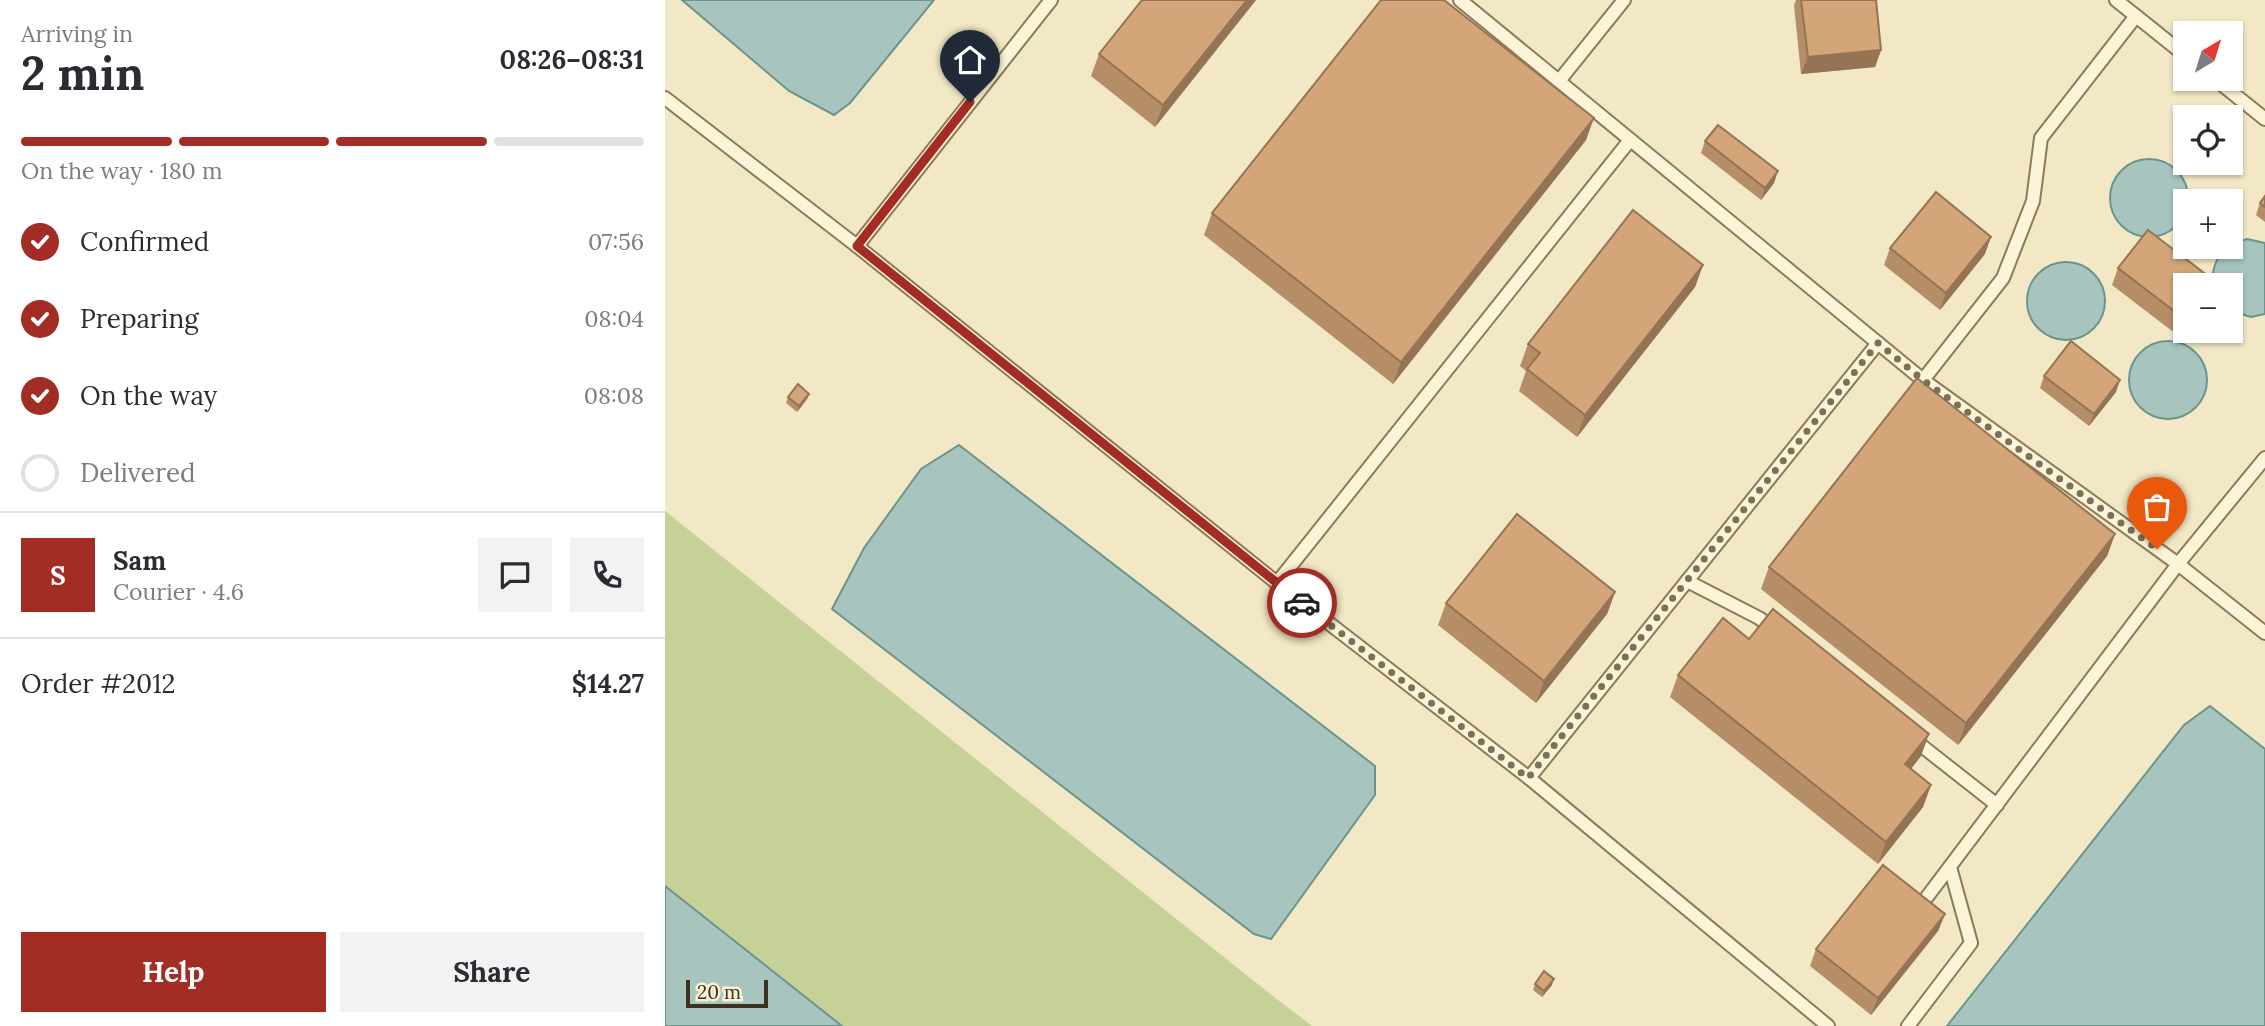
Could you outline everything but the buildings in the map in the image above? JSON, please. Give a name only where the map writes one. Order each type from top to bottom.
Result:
[{"type":"lane","points":[[857,246],[1051,0]]},
{"type":"lane","points":[[1460,0],[1923,380],[2178,564],[2265,633]]},
{"type":"lane","points":[[1559,81],[1624,0]]},
{"type":"lane","points":[[2116,0],[2173,46]]},
{"type":"lane","points":[[1923,380],[2003,278],[2033,201],[2041,138],[2136,16]]},
{"type":"lane","points":[[2230,91],[2265,119]]},
{"type":"lane","points":[[665,98],[857,246],[1277,583],[1528,778],[1828,1026]]},
{"type":"lane","points":[[1277,583],[1630,139]]},
{"type":"lane","points":[[1528,778],[1878,343]]},
{"type":"lane","points":[[1927,897],[2178,564],[2265,458]]},
{"type":"lane","points":[[1687,581],[1759,618],[1780,635]]},
{"type":"lane","points":[[1900,728],[1997,805]]},
{"type":"lane","points":[[1908,1026],[1971,943],[1950,867]]},
{"type":"green space","points":[[665,511],[1312,1026],[842,1026],[665,886]]},
{"type":"water","points":[[682,0],[934,0],[850,103],[834,115],[789,91]]},
{"type":"water","points":[[2149,159],[2164,162],[2173,168],[2173,175],[2179,175],[2187,189],[2173,189],[2173,228],[2164,234],[2149,237],[2134,234],[2122,225],[2113,213],[2110,198],[2113,183],[2122,171],[2134,162]]},
{"type":"water","points":[[2243,240],[2265,243],[2265,314],[2251,317],[2243,315],[2243,273],[2213,273],[2218,259],[2243,259]]},
{"type":"water","points":[[2066,262],[2081,265],[2093,274],[2102,286],[2105,301],[2102,316],[2093,328],[2081,337],[2066,340],[2051,337],[2039,328],[2030,316],[2027,301],[2030,286],[2039,274],[2051,265]]},
{"type":"water","points":[[2160,342],[2183,344],[2200,359],[2206,372],[2204,395],[2189,412],[2176,418],[2153,416],[2136,401],[2130,388],[2132,365],[2147,348]]},
{"type":"water","points":[[959,445],[1375,766],[1375,795],[1271,939],[1254,934],[832,609],[864,548],[921,469]]},
{"type":"water","points":[[2210,706],[2265,749],[2265,1026],[1947,1026],[2184,725]]},
{"type":"water","points":[[665,886],[842,1026],[665,1026]]},
{"type":"way so far","points":[[1302,603],[1528,778],[1878,343],[1923,380],[2157,549]]},
{"type":"route","points":[[970,102],[857,246],[1302,603]]}]
